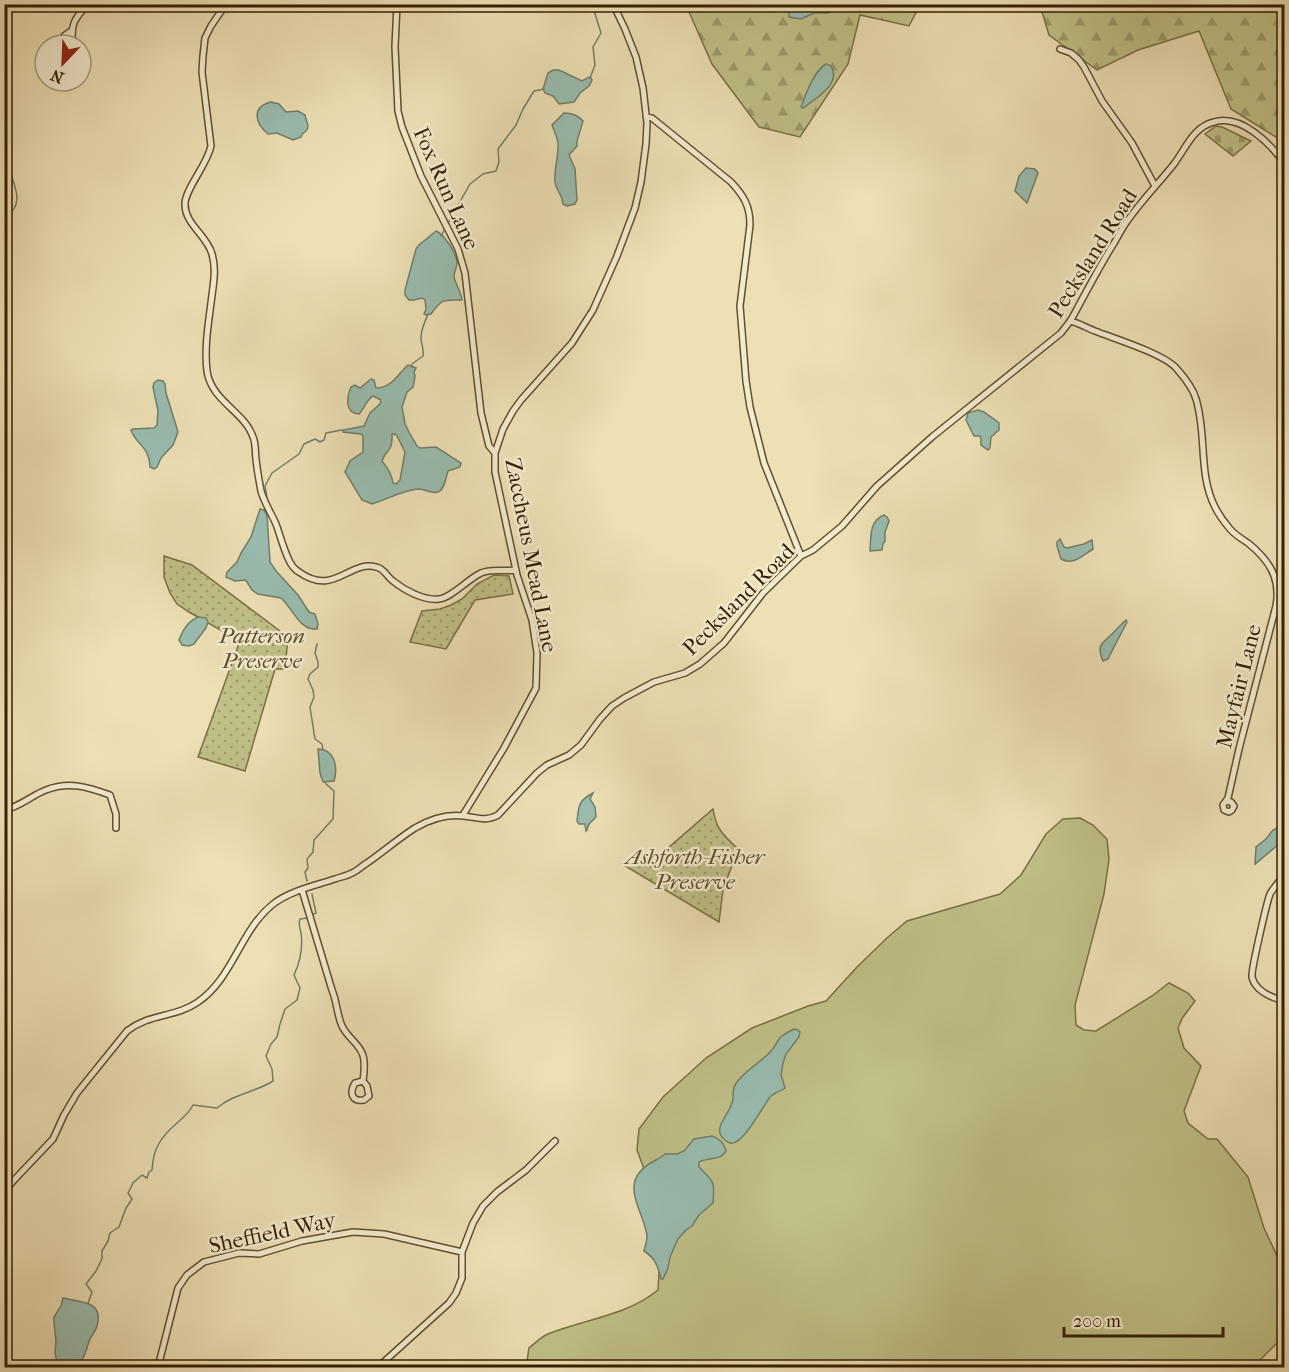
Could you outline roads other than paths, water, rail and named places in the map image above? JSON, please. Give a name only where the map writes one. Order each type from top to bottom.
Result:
[{"type":"street","points":[[68,33],[75,19],[88,4]]},
{"type":"street","points":[[226,4],[205,38],[203,56],[202,72],[210,153],[187,194],[185,202],[189,218],[208,243],[214,262],[206,349],[210,382],[214,390],[246,423],[254,438],[262,492],[288,559],[299,572],[318,581],[327,581],[367,566],[375,566],[407,590],[433,600],[445,598],[483,572],[516,570]]},
{"type":"street","name":"Fox Run Lane","points":[[397,4],[395,48],[398,111],[421,176],[458,249],[463,265],[482,413],[489,446],[495,453]]},
{"type":"street","name":"Zaccheus Mead Lane","points":[[462,815],[504,748],[536,688],[537,653],[532,620],[516,570],[495,472],[495,453],[503,429],[513,411],[572,344],[584,326],[617,256],[639,193],[646,144],[643,88],[636,57],[613,4]]},
{"type":"street","points":[[1060,49],[1071,53],[1084,67],[1102,102],[1132,143],[1155,186]]},
{"type":"street","points":[[646,116],[652,118],[731,182],[748,206],[750,225],[740,306],[748,398],[764,463],[801,556]]},
{"type":"street","name":"Pecksland Road","points":[[4,1192],[53,1139],[77,1093],[127,1031],[147,1019],[183,1011],[208,994],[225,974],[260,917],[272,905],[284,897],[352,873],[416,828],[435,819],[462,815],[492,819],[537,773],[547,765],[569,755],[581,745],[612,706],[654,682],[685,673],[700,664],[724,643],[763,593],[801,556],[813,550],[842,526],[877,486],[914,452],[1061,333],[1126,222],[1177,160],[1196,132],[1206,124],[1220,120],[1235,122],[1252,131],[1270,145],[1284,163]]},
{"type":"street","name":"Mayfair Lane","points":[[1070,321],[1162,357],[1176,367],[1196,399],[1203,456],[1212,501],[1222,520],[1259,554],[1275,579],[1278,594],[1276,606],[1227,801]]},
{"type":"street","points":[[4,810],[13,809],[46,790],[71,784],[110,795],[116,814],[116,828]]},
{"type":"street","points":[[1284,875],[1270,895],[1252,964],[1252,978],[1257,987],[1272,998],[1284,1002]]},
{"type":"street","points":[[302,890],[337,1001],[342,1026],[362,1052],[363,1081]]},
{"type":"street","points":[[377,1368],[449,1303],[456,1293],[462,1278],[462,1252],[473,1223],[483,1206],[526,1170],[555,1141]]},
{"type":"street","name":"Sheffield Way","points":[[158,1367],[178,1288],[187,1275],[204,1262],[239,1253],[259,1254],[303,1240],[352,1232],[384,1234],[462,1252]]},
{"type":"water","points":[[789,5],[834,5],[835,7],[828,13],[814,13],[801,19],[789,17]]},
{"type":"water","points":[[826,64],[831,66],[833,73],[830,85],[814,100],[803,108],[801,107],[814,77]]},
{"type":"water","points":[[559,70],[582,81],[589,77],[592,80],[574,102],[559,104],[543,89],[548,73]]},
{"type":"water","points":[[271,102],[279,104],[286,112],[298,111],[305,115],[308,128],[301,137],[293,140],[277,133],[268,134],[264,130],[258,120],[258,111]]},
{"type":"water","points":[[564,113],[575,115],[583,121],[577,146],[569,155],[575,169],[577,200],[575,204],[567,206],[563,204],[555,184],[558,143],[552,125]]},
{"type":"water","points":[[1026,168],[1035,169],[1038,173],[1027,203],[1015,191],[1019,176]]},
{"type":"water","points":[[436,231],[446,240],[455,255],[457,263],[454,277],[462,300],[444,301],[431,314],[426,315],[424,314],[425,300],[422,298],[409,300],[405,295],[405,290],[416,249]]},
{"type":"water","points":[[408,365],[416,368],[413,387],[407,392],[402,407],[405,424],[417,446],[420,448],[436,447],[461,463],[460,467],[448,471],[444,486],[438,492],[413,490],[372,504],[362,500],[345,472],[350,461],[363,452],[363,436],[343,432],[343,430],[364,426],[370,413],[380,404],[381,400],[373,396],[359,414],[349,408],[348,395],[351,387],[355,385],[360,388],[371,379],[374,380],[376,388],[387,385]],"holes":[[[392,434],[395,434],[405,452],[400,480],[396,484],[393,483],[382,461],[390,447]]]},
{"type":"water","points":[[158,380],[165,384],[178,432],[173,445],[154,469],[150,467],[145,450],[131,430],[154,428],[157,425],[158,411],[153,387]]},
{"type":"water","points":[[978,410],[999,423],[999,430],[991,437],[988,450],[981,445],[980,436],[974,436],[966,420],[968,413]]},
{"type":"water","points":[[260,509],[264,510],[267,515],[270,562],[309,612],[315,614],[317,629],[311,629],[301,623],[281,598],[258,594],[245,580],[235,581],[226,577],[227,572],[237,562],[251,537]]},
{"type":"water","points":[[884,515],[889,521],[882,550],[870,551],[873,525]]},
{"type":"water","points":[[1060,539],[1067,548],[1092,540],[1093,549],[1078,559],[1065,561],[1061,559],[1057,546]]},
{"type":"water","points":[[198,617],[206,618],[208,622],[206,628],[194,644],[182,645],[179,640],[184,630],[191,621]]},
{"type":"water","points":[[1126,620],[1108,659],[1103,661],[1100,647]]},
{"type":"water","points":[[318,749],[328,752],[334,760],[336,771],[334,781],[323,782]]},
{"type":"water","points":[[593,793],[590,799],[595,807],[596,817],[586,831],[585,824],[579,824],[577,821],[578,811],[584,798]]},
{"type":"water","points":[[1284,828],[1284,840],[1255,864],[1256,847],[1273,830]]},
{"type":"water","points":[[794,1029],[800,1032],[783,1063],[781,1075],[785,1088],[770,1097],[742,1137],[737,1141],[728,1142],[721,1135],[720,1127],[732,1103],[735,1085],[773,1049],[780,1038]]},
{"type":"water","points":[[712,1136],[721,1142],[726,1151],[717,1158],[699,1162],[699,1167],[712,1182],[713,1203],[678,1239],[668,1268],[661,1279],[656,1263],[644,1251],[647,1237],[635,1197],[635,1180],[645,1167],[665,1154],[677,1154],[684,1151],[694,1139]]},
{"type":"water","points":[[63,1298],[89,1304],[97,1312],[96,1328],[83,1358],[75,1367],[60,1367],[55,1353],[54,1317]]},
{"type":"waterway","points":[[590,78],[595,65],[593,47],[601,33],[592,4]]},
{"type":"waterway","points":[[448,223],[470,184],[483,174],[496,171],[499,162],[498,149],[516,125],[534,91],[544,89]]},
{"type":"waterway","points":[[4,136],[7,161],[17,199],[16,206],[4,218]]},
{"type":"waterway","points":[[441,236],[446,227]]},
{"type":"waterway","points":[[412,367],[412,364],[423,356],[421,333],[428,314]]},
{"type":"waterway","points":[[267,498],[265,486],[272,473],[299,454],[304,444],[315,439],[320,442],[324,440],[326,433],[342,430]]},
{"type":"waterway","points":[[317,644],[315,653],[318,667],[308,679],[314,697],[310,707],[315,739],[322,744],[323,750]]},
{"type":"waterway","points":[[307,881],[305,872],[308,868],[307,859],[313,852],[314,840],[333,819],[334,791],[325,782]]},
{"type":"waterway","points":[[312,894],[316,913],[314,914]]},
{"type":"waterway","points":[[88,1303],[92,1292],[86,1284],[102,1259],[102,1251],[110,1233],[119,1227],[132,1199],[128,1193],[133,1183],[142,1175],[147,1178],[152,1170],[156,1149],[166,1133],[186,1115],[193,1105],[217,1108],[230,1099],[273,1081],[272,1069],[266,1056],[277,1037],[285,1009],[297,1000],[300,988],[294,975],[301,949],[302,938],[299,922],[300,919],[307,918]]},
{"type":"park label","name":"Patterson Preserve","points":[[262,648]]},
{"type":"park label","name":"Ashforth-Fisher Preserve","points":[[695,868]]}]
